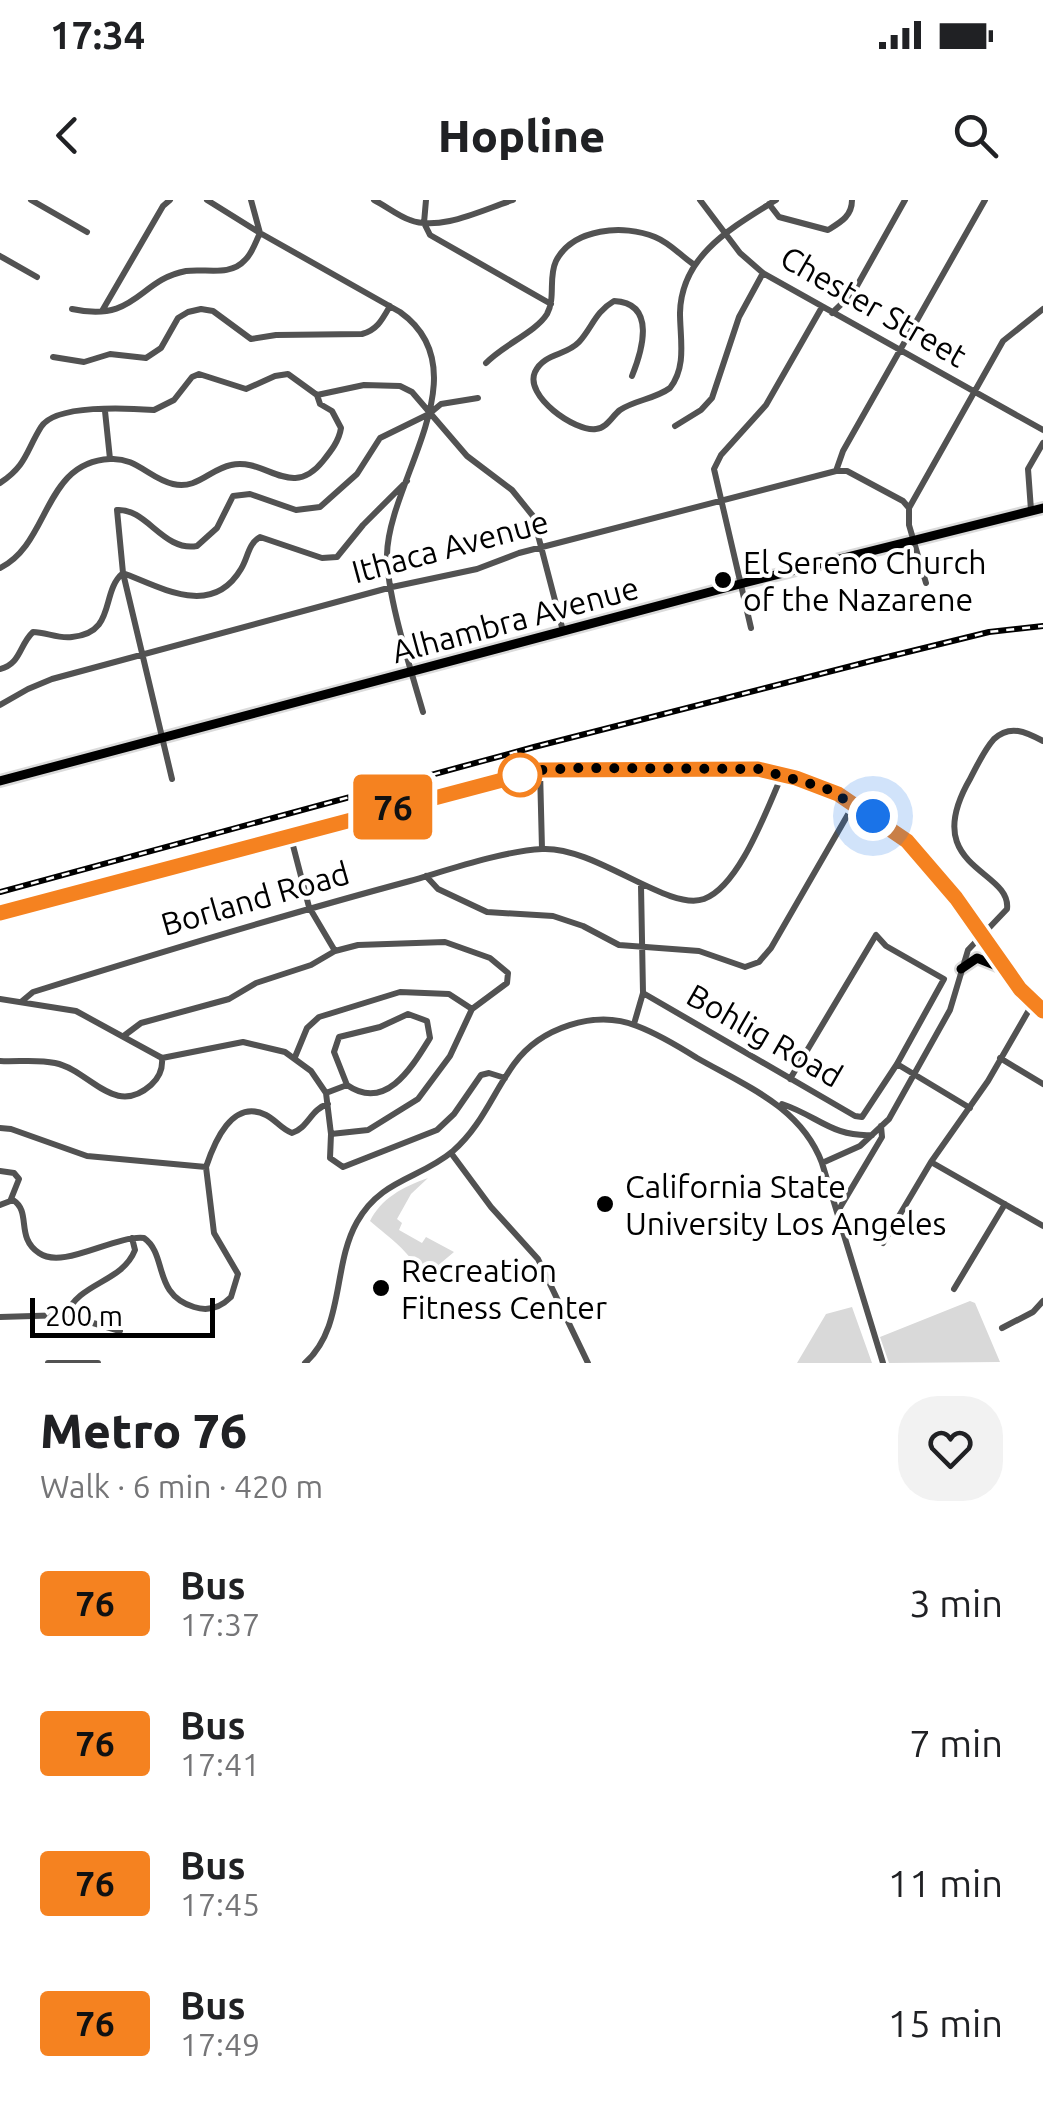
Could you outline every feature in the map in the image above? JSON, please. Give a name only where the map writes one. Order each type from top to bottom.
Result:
[{"type":"main road","name":"Alhambra Avenue","points":[[0,781],[563,630],[1043,508]]},
{"type":"main road","points":[[0,912],[540,770],[745,768],[783,774],[825,788],[897,833],[922,857],[1008,972],[1043,1011]]},
{"type":"main road","points":[[961,969],[976,958],[983,958],[1008,972]]},
{"type":"street","points":[[31,200],[87,232]]},
{"type":"street","points":[[102,312],[170,200]]},
{"type":"street","points":[[207,200],[390,306],[417,324],[428,346],[432,382],[429,414],[388,540],[392,587],[423,712]]},
{"type":"street","points":[[72,309],[102,312],[135,302],[176,273],[227,271],[245,261],[260,232],[251,200]]},
{"type":"street","points":[[374,200],[410,220],[424,223],[513,200]]},
{"type":"street","points":[[426,200],[424,223],[430,234],[551,304]]},
{"type":"street","name":"Chester Street","points":[[700,200],[725,234],[763,273],[1043,430]]},
{"type":"street","points":[[632,376],[644,338],[643,324],[630,304],[614,301],[597,314],[578,344],[538,366],[533,386],[547,404],[593,430],[603,428],[623,408],[670,388],[682,360],[681,302],[693,264],[725,234],[773,202],[779,218],[828,230],[843,222],[852,200]]},
{"type":"street","points":[[832,313],[853,293],[905,200]]},
{"type":"street","points":[[909,508],[847,470],[836,471],[843,450],[985,200]]},
{"type":"street","points":[[486,363],[500,349],[540,324],[551,304],[554,265],[570,245],[590,234],[638,232],[665,242],[693,264]]},
{"type":"street","points":[[0,256],[37,276]]},
{"type":"street","points":[[675,426],[712,398],[739,316],[763,273]]},
{"type":"street","points":[[53,357],[84,362],[110,354],[146,358],[161,348],[178,318],[201,310],[212,311],[251,339],[372,332],[390,306]]},
{"type":"street","points":[[751,628],[714,469],[766,405],[822,307]]},
{"type":"street","points":[[926,583],[912,539],[909,508],[1003,341],[1043,309]]},
{"type":"street","points":[[0,483],[23,463],[44,422],[54,414],[165,407],[200,374],[246,388],[288,374],[317,395],[341,428],[331,451],[307,476],[284,478],[242,464],[220,469],[200,482],[174,484],[132,462],[110,459],[76,469],[64,480],[26,548],[0,568]]},
{"type":"street","points":[[317,395],[364,385],[400,386],[422,400],[429,414],[468,456],[524,502],[533,516],[563,630]]},
{"type":"street","points":[[172,779],[122,573],[117,510],[128,510],[172,543],[196,546],[211,536],[229,500],[238,494],[250,494],[296,510],[320,506],[358,474],[380,438],[441,404],[478,398]]},
{"type":"street","points":[[105,411],[110,459]]},
{"type":"street","points":[[1031,510],[1028,468],[1043,444]]},
{"type":"street","name":"Ithaca Avenue","points":[[0,705],[28,688],[52,680],[392,587],[477,570],[540,548],[836,471]]},
{"type":"street","points":[[122,573],[185,596],[202,598],[230,583],[244,565],[252,542],[260,537],[322,558],[337,557],[408,480]]},
{"type":"street","points":[[0,669],[16,661],[32,632],[68,638],[93,630],[109,609],[115,580],[122,573]]},
{"type":"street","points":[[822,1163],[847,1154],[881,1126],[915,1075],[950,1010],[968,950],[1007,909],[1007,896],[1001,888],[977,871],[961,850],[954,825],[960,795],[990,743],[1002,732],[1015,730],[1043,741]]},
{"type":"street","points":[[540,770],[542,849]]},
{"type":"street","name":"Borland Road","points":[[21,1002],[32,992],[309,907],[542,849],[582,854],[619,870],[641,886],[690,901],[704,899],[730,880],[783,774]]},
{"type":"street","points":[[426,876],[438,889],[487,912],[552,916],[583,926],[619,946],[699,951],[745,967],[759,962],[771,948],[854,804]]},
{"type":"street","points":[[290,834],[309,907],[335,951]]},
{"type":"street","points":[[634,1024],[643,994],[641,886]]},
{"type":"street","points":[[790,1079],[876,936],[886,946],[944,979],[896,1064],[970,1108]]},
{"type":"street","points":[[126,1035],[141,1023],[229,999],[256,982],[311,965],[358,944],[445,942],[490,958],[510,976],[472,1009],[450,1056],[418,1099],[368,1130],[331,1134]]},
{"type":"street","points":[[295,1057],[307,1028],[319,1017],[400,992],[449,994],[472,1009]]},
{"type":"street","name":"Bohlig Road","points":[[643,994],[855,1116],[862,1116],[896,1064]]},
{"type":"street","points":[[0,999],[76,1010],[162,1058],[243,1042],[271,1046],[295,1057],[311,1071],[326,1094],[330,1158],[338,1166],[350,1166],[437,1130],[454,1114],[481,1075],[505,1078]]},
{"type":"street","points":[[882,1244],[1033,1003]]},
{"type":"street","points":[[326,1094],[347,1085],[368,1093],[387,1090],[399,1082],[430,1038],[427,1021],[408,1014],[380,1027],[339,1037],[334,1052],[347,1085]]},
{"type":"street","points":[[306,1363],[322,1343],[329,1326],[346,1246],[362,1214],[392,1184],[451,1153],[485,1114],[525,1052],[560,1028],[594,1020],[634,1024],[774,1102],[800,1110],[840,1133],[873,1135]]},
{"type":"street","points":[[0,1061],[54,1062],[106,1093],[128,1097],[149,1087],[159,1076],[162,1058]]},
{"type":"street","points":[[1000,1058],[1043,1084]]},
{"type":"street","points":[[774,1102],[806,1131],[822,1163],[884,1363]]},
{"type":"street","points":[[10,1200],[19,1203],[23,1233],[40,1255],[51,1258],[132,1238],[150,1242],[165,1284],[180,1300],[200,1309],[225,1303],[234,1291],[238,1274],[214,1233],[206,1167],[220,1134],[241,1114],[256,1112],[292,1133],[303,1127],[314,1111],[328,1104]]},
{"type":"street","points":[[837,1212],[882,1137],[881,1126]]},
{"type":"street","points":[[0,1128],[87,1156],[206,1167]]},
{"type":"street","points":[[949,1138],[959,1143]]},
{"type":"street","points":[[451,1153],[491,1208],[538,1259],[588,1363]]},
{"type":"street","points":[[931,1162],[1043,1226]]},
{"type":"street","points":[[0,1171],[14,1173],[19,1179],[10,1200],[0,1205]]},
{"type":"street","points":[[954,1289],[1004,1204]]},
{"type":"street","points":[[66,1315],[79,1295],[128,1264],[135,1250],[132,1238]]},
{"type":"street","points":[[1002,1328],[1034,1312],[1043,1301]]},
{"type":"street","points":[[0,1317],[66,1315],[120,1332]]},
{"type":"street","points":[[48,1363],[98,1363]]},
{"type":"shaded area","points":[[428,1178],[411,1194],[397,1219],[402,1223],[399,1230],[422,1243],[426,1237],[454,1252],[423,1278],[406,1253],[370,1221],[393,1195]]},
{"type":"shaded area","points":[[970,1301],[975,1303],[1000,1362],[889,1363],[880,1337]]},
{"type":"shaded area","points":[[852,1307],[872,1363],[797,1363],[826,1314]]},
{"type":"railway","points":[[0,892],[534,747],[871,661],[989,632],[1043,626]]},
{"type":"bus line","name":"76","points":[[0,913],[90,886],[540,770],[758,769],[838,794],[907,841],[956,898],[1020,989],[1043,1011]]},
{"type":"place","name":"El Sereno Church of the Nazarene","points":[[723,580]]},
{"type":"place","name":"California State University Los Angeles","points":[[605,1204]]},
{"type":"place","name":"Recreation Fitness Center","points":[[381,1288]]},
{"type":"route","points":[[520,775],[505,779],[540,770],[580,768],[758,769],[825,788],[873,816]]}]
